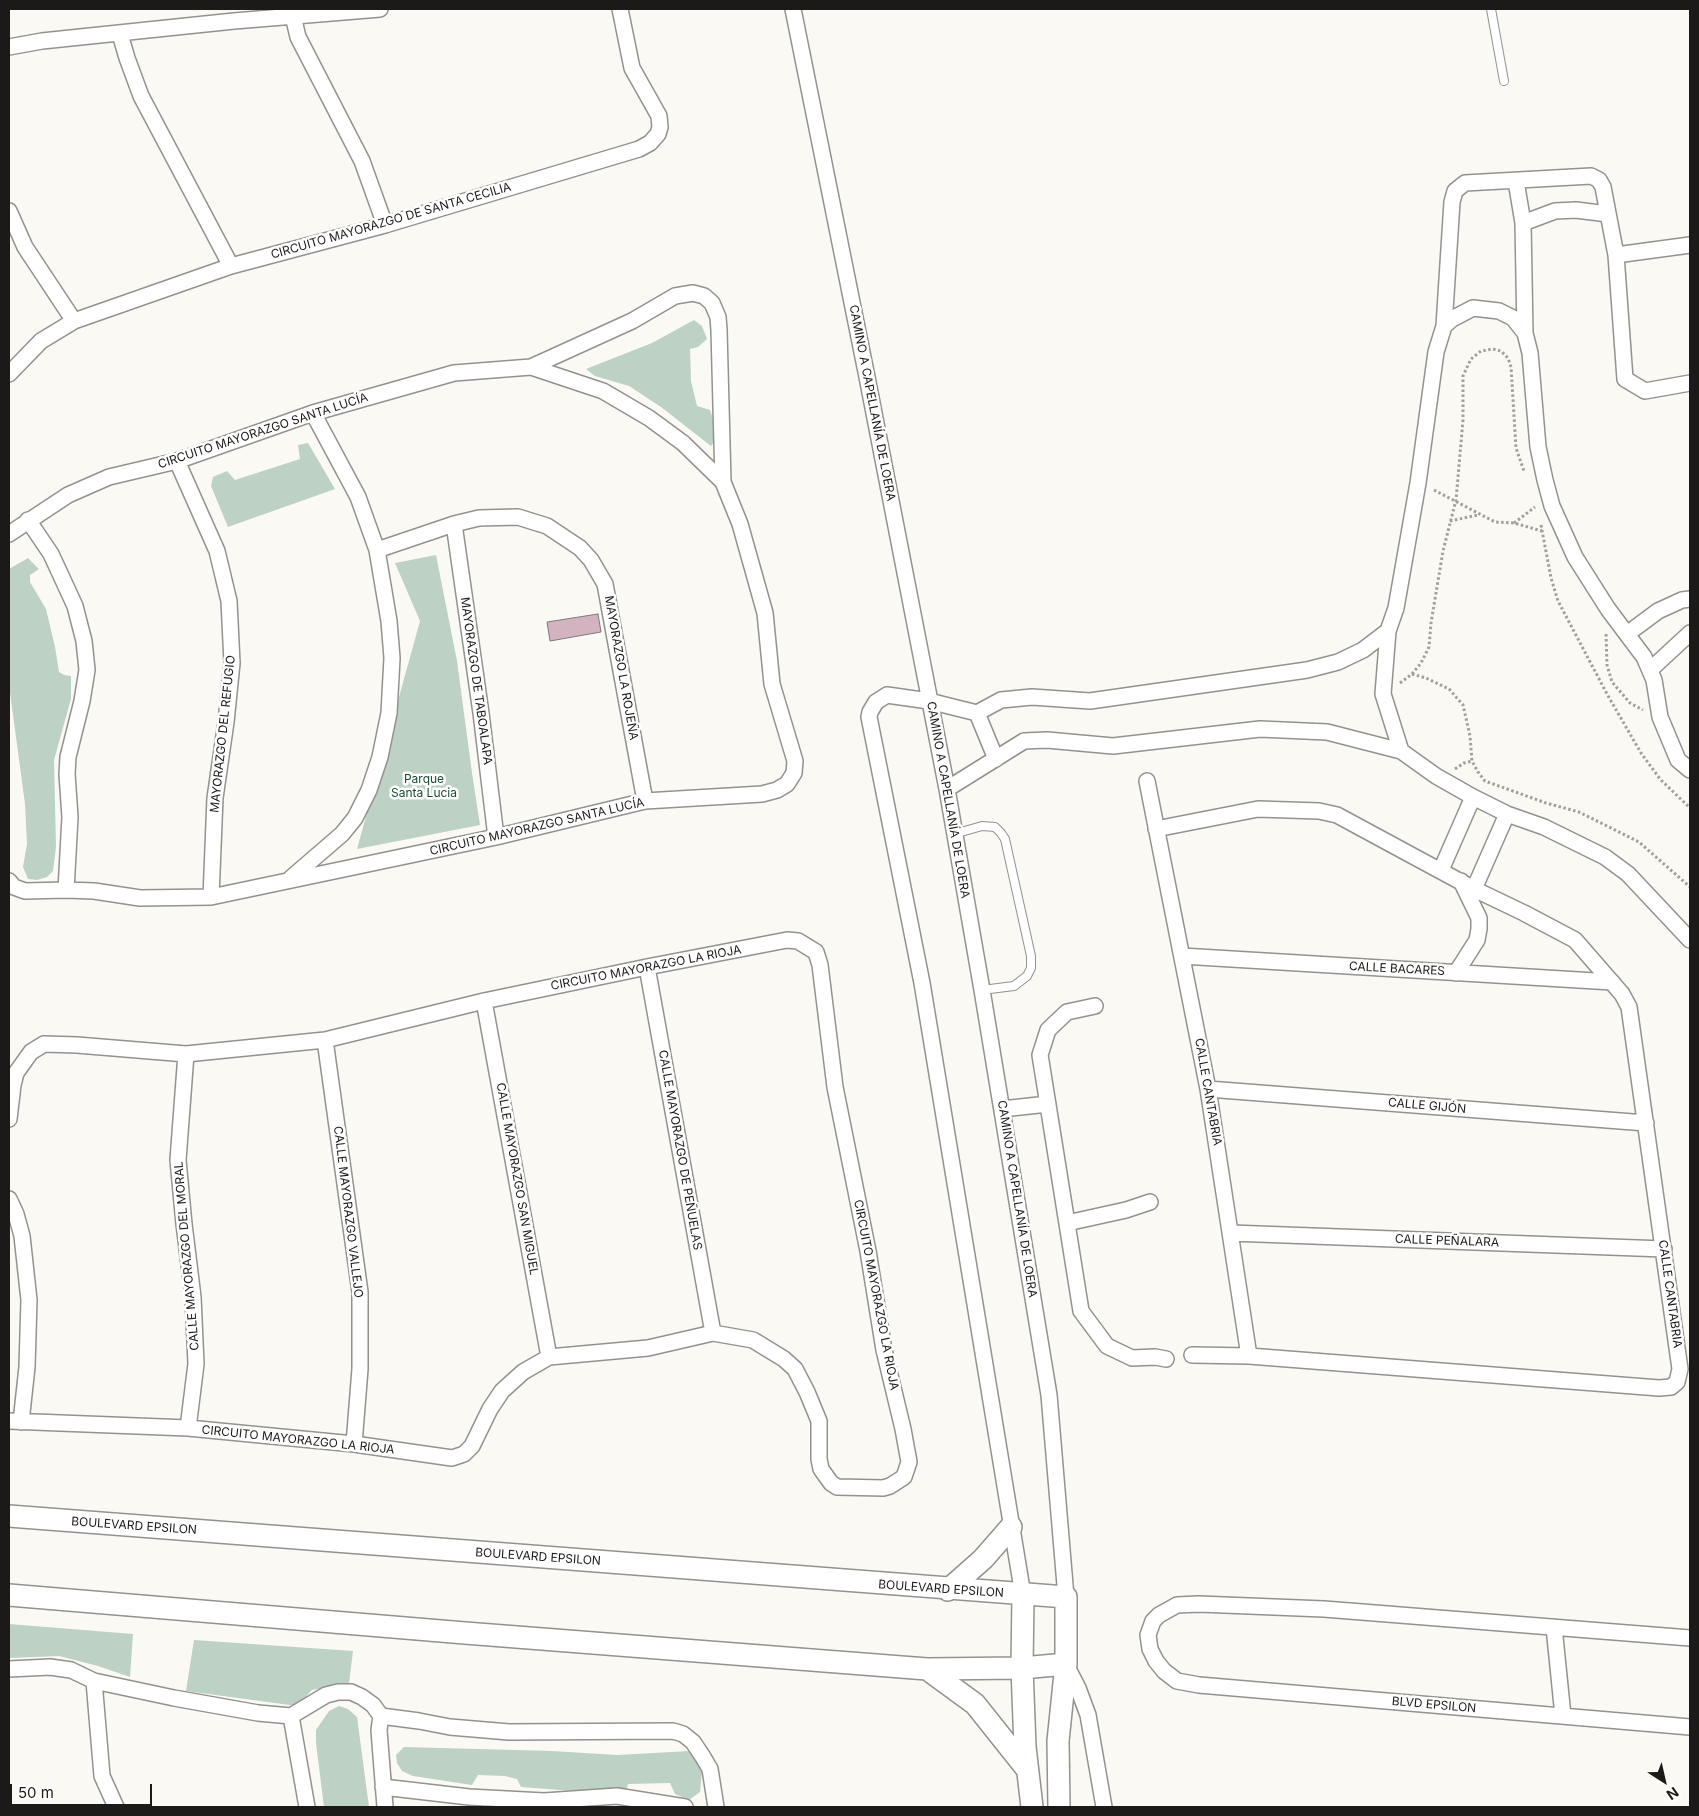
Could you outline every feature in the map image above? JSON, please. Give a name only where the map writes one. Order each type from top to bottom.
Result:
[{"type":"street","points":[[9,47],[42,41],[380,9]]},
{"type":"street","name":"CIRCUITO MAYORAZGO DE SANTA CECILIA","points":[[9,374],[41,341],[74,322],[231,266],[385,225],[639,149],[650,143],[658,134],[660,127],[659,116],[632,68],[620,9]]},
{"type":"street","name":"CAMINO A CAPELLANÍA DE LOERA","points":[[793,9],[947,789],[982,990],[1049,1395],[1066,1598]]},
{"type":"street","points":[[293,16],[298,37],[362,162],[385,225]]},
{"type":"street","points":[[120,34],[141,96],[231,266]]},
{"type":"street","points":[[1401,751],[1383,694],[1388,631],[1396,608],[1418,483],[1436,352],[1444,326],[1452,202],[1455,190],[1466,183],[1591,176],[1599,180],[1603,187],[1616,255],[1625,379],[1645,391],[1690,383]]},
{"type":"street","points":[[1516,180],[1523,223],[1525,333],[1530,353],[1538,447],[1552,506],[1575,557],[1608,609],[1644,657],[1654,680],[1660,717],[1678,760],[1690,770]]},
{"type":"street","points":[[1523,223],[1554,211],[1576,210],[1608,214]]},
{"type":"street","points":[[9,211],[25,247],[74,322]]},
{"type":"street","points":[[1616,255],[1690,245]]},
{"type":"street","name":"CIRCUITO MAYORAZGO SANTA LUCÍA","points":[[9,534],[68,495],[109,477],[177,461],[313,413],[454,373],[531,367],[632,321],[675,296],[693,294],[704,296],[712,303],[718,317],[723,482],[740,524],[765,613],[772,684],[794,756],[794,773],[787,784],[762,794],[645,801],[496,837],[211,897],[140,898],[94,891],[66,890],[26,892],[14,887],[9,880]]},
{"type":"street","points":[[1444,326],[1452,319],[1474,308],[1499,311],[1513,318],[1525,333]]},
{"type":"street","name":"CIRCUITO MAYORAZGO SANTA LUCÍA","points":[[531,367],[603,391],[649,418],[683,443],[723,482]]},
{"type":"street","points":[[290,879],[342,834],[355,818],[369,790],[380,757],[389,713],[392,658],[389,621],[377,550],[358,497],[313,413]]},
{"type":"street","name":"MAYORAZGO DEL REFUGIO","points":[[177,461],[217,551],[229,601],[232,663],[215,798],[211,897]]},
{"type":"street","name":"MAYORAZGO LA ROJEÑA","points":[[377,550],[454,524],[478,518],[518,517],[547,526],[580,548],[592,560],[605,584],[645,801]]},
{"type":"street","points":[[28,520],[51,554],[75,606],[84,641],[87,670],[82,701],[68,757],[67,774],[70,816],[66,890]]},
{"type":"street","name":"MAYORAZGO DE TABOALAPA","points":[[454,524],[481,713],[496,837]]},
{"type":"street","points":[[1626,634],[1658,611],[1682,600],[1690,599]]},
{"type":"street","points":[[1032,1807],[1026,1768],[1022,1668],[1022,1595],[922,983],[869,717],[876,702],[887,695],[929,701],[977,713],[1001,700],[1032,697],[1090,701],[1307,670],[1338,662],[1363,650],[1388,631]]},
{"type":"street","points":[[1650,670],[1690,634]]},
{"type":"street","points":[[977,713],[996,759]]},
{"type":"street","points":[[947,789],[1024,741],[1047,740],[1113,746],[1260,729],[1328,732],[1401,751],[1436,776],[1473,797],[1507,814],[1544,826],[1605,857],[1628,874],[1683,925],[1690,940]]},
{"type":"street","name":"CALLE CANTABRIA","points":[[1147,781],[1208,1089],[1249,1356]]},
{"type":"street","points":[[1441,870],[1473,797]]},
{"type":"street","name":"CALLE CANTABRIA","points":[[1156,829],[1258,809],[1319,811],[1337,815],[1575,940],[1622,994],[1629,1007],[1680,1369],[1677,1382],[1671,1387],[1659,1388],[1249,1356],[1192,1355]]},
{"type":"street","points":[[1456,973],[1477,940],[1479,929],[1478,918],[1468,885],[1507,814]]},
{"type":"street","name":"CIRCUITO MAYORAZGO LA RIOJA","points":[[9,1119],[16,1073],[31,1052],[44,1044],[186,1054],[325,1040],[484,1001],[787,940],[798,941],[816,952],[820,965],[835,1087],[868,1251],[884,1350],[909,1462],[904,1477],[890,1486],[878,1488],[837,1487],[831,1483],[822,1469],[819,1459],[819,1421],[808,1392],[795,1369],[777,1354],[752,1340],[713,1333],[648,1348],[549,1357],[523,1372],[502,1391],[490,1409],[472,1446],[459,1457],[443,1458],[354,1444],[188,1428],[15,1422],[27,1367],[29,1300],[22,1236],[16,1214],[9,1199]]},
{"type":"street","name":"CALLE BACARES","points":[[1182,956],[1612,982]]},
{"type":"street","name":"CALLE MAYORAZGO DE PEÑUELAS","points":[[647,967],[713,1333]]},
{"type":"street","name":"CALLE MAYORAZGO SAN MIGUEL","points":[[484,1001],[549,1357]]},
{"type":"street","points":[[1095,1006],[1066,1012],[1048,1030],[1040,1055],[1081,1311],[1107,1346],[1132,1358],[1155,1357],[1166,1359]]},
{"type":"street","name":"CALLE MAYORAZGO VALLEJO","points":[[325,1040],[360,1292],[360,1369],[354,1444]]},
{"type":"street","name":"CALLE MAYORAZGO DEL MORAL","points":[[186,1054],[178,1160],[193,1297],[196,1364],[188,1428]]},
{"type":"street","name":"CALLE GIJÓN","points":[[1208,1089],[1646,1123]]},
{"type":"street","points":[[1002,1109],[1048,1104]]},
{"type":"street","points":[[1067,1223],[1126,1210],[1150,1202]]},
{"type":"street","name":"CALLE PEÑALARA","points":[[1231,1234],[1664,1249]]},
{"type":"street","name":"BOULEVARD EPSILON","points":[[9,1516],[1066,1598]]},
{"type":"street","points":[[948,1590],[983,1559],[1011,1527]]},
{"type":"street","points":[[9,1595],[927,1669],[1022,1668],[1066,1664]]},
{"type":"street","points":[[1059,1807],[1058,1740],[1066,1664],[1066,1598]]},
{"type":"street","name":"BLVD EPSILON","points":[[1554,1628],[1324,1609],[1199,1604],[1177,1605],[1159,1615],[1153,1621],[1148,1635],[1150,1648],[1156,1661],[1164,1671],[1177,1681],[1199,1686],[1690,1726]]},
{"type":"street","points":[[1563,1716],[1554,1628],[1690,1638]]},
{"type":"street","points":[[1066,1664],[1081,1694],[1088,1715],[1104,1807]]},
{"type":"street","points":[[9,1669],[50,1667],[71,1670],[94,1681],[174,1698],[258,1713],[291,1716],[326,1695],[338,1692],[351,1692],[362,1696],[373,1705],[381,1716],[379,1730],[385,1807]]},
{"type":"street","points":[[927,1669],[975,1704],[1026,1768]]},
{"type":"street","points":[[94,1681],[102,1776],[116,1807]]},
{"type":"street","points":[[291,1716],[307,1807]]},
{"type":"street","points":[[381,1716],[419,1721],[450,1728],[508,1732],[673,1731],[683,1734],[693,1742],[710,1769],[716,1807]]},
{"type":"street","points":[[383,1786],[469,1797],[544,1801],[617,1796],[685,1807]]},
{"type":"lane","points":[[1491,9],[1504,81]]},
{"type":"lane","points":[[954,834],[982,826],[995,827],[1005,839],[1031,956],[1031,968],[1027,976],[1014,986],[982,990]]},
{"type":"path","points":[[1526,478],[1516,448],[1511,367],[1508,358],[1501,351],[1492,349],[1481,351],[1471,360],[1463,376],[1464,420],[1456,500],[1440,569],[1431,623],[1430,647],[1422,663],[1412,674],[1426,678],[1449,689],[1463,705],[1470,736],[1472,761],[1485,781],[1513,792],[1579,812],[1639,842],[1690,887]]},
{"type":"path","points":[[1418,483],[1456,500],[1495,522],[1514,524],[1542,531]]},
{"type":"path","points":[[1532,501],[1537,513]]},
{"type":"path","points":[[1514,524],[1535,507]]},
{"type":"path","points":[[1450,521],[1478,514]]},
{"type":"path","points":[[1540,520],[1551,578],[1558,601],[1620,720],[1641,754],[1660,778],[1690,808]]},
{"type":"path","points":[[1608,609],[1605,642],[1607,665],[1612,682],[1630,703],[1660,717]]},
{"type":"green space","points":[[694,320],[702,326],[707,339],[698,347],[690,349],[691,381],[697,406],[710,410],[714,422],[715,441],[711,446],[661,407],[629,386],[595,376],[586,369],[652,343]]},
{"type":"green space","points":[[308,443],[335,489],[228,527],[211,486],[213,477],[227,471],[235,480],[300,459],[298,445]]},
{"type":"green space","name":"Parque Santa Lucia","points":[[436,555],[457,661],[480,825],[357,849],[420,621],[395,563]]},
{"type":"green space","points":[[28,558],[39,569],[30,575],[30,582],[46,609],[59,672],[71,676],[71,699],[54,760],[56,847],[53,871],[47,877],[37,880],[28,879],[23,867],[27,844],[25,804],[9,685],[9,569]]},
{"type":"green space","points":[[9,1624],[133,1634],[130,1677],[59,1656],[9,1658]]},
{"type":"green space","points":[[194,1640],[353,1651],[349,1683],[312,1690],[297,1706],[186,1691]]},
{"type":"green space","points":[[339,1706],[348,1709],[357,1717],[369,1807],[324,1807],[316,1730],[329,1711]]},
{"type":"green space","points":[[404,1747],[552,1751],[617,1755],[690,1751],[702,1771],[700,1792],[689,1800],[675,1794],[670,1783],[628,1784],[626,1792],[587,1792],[521,1787],[517,1779],[505,1776],[478,1775],[472,1785],[413,1776],[402,1771],[397,1763],[396,1755]]},
{"type":"building","points":[[598,614],[601,632],[550,641],[547,622]]}]
